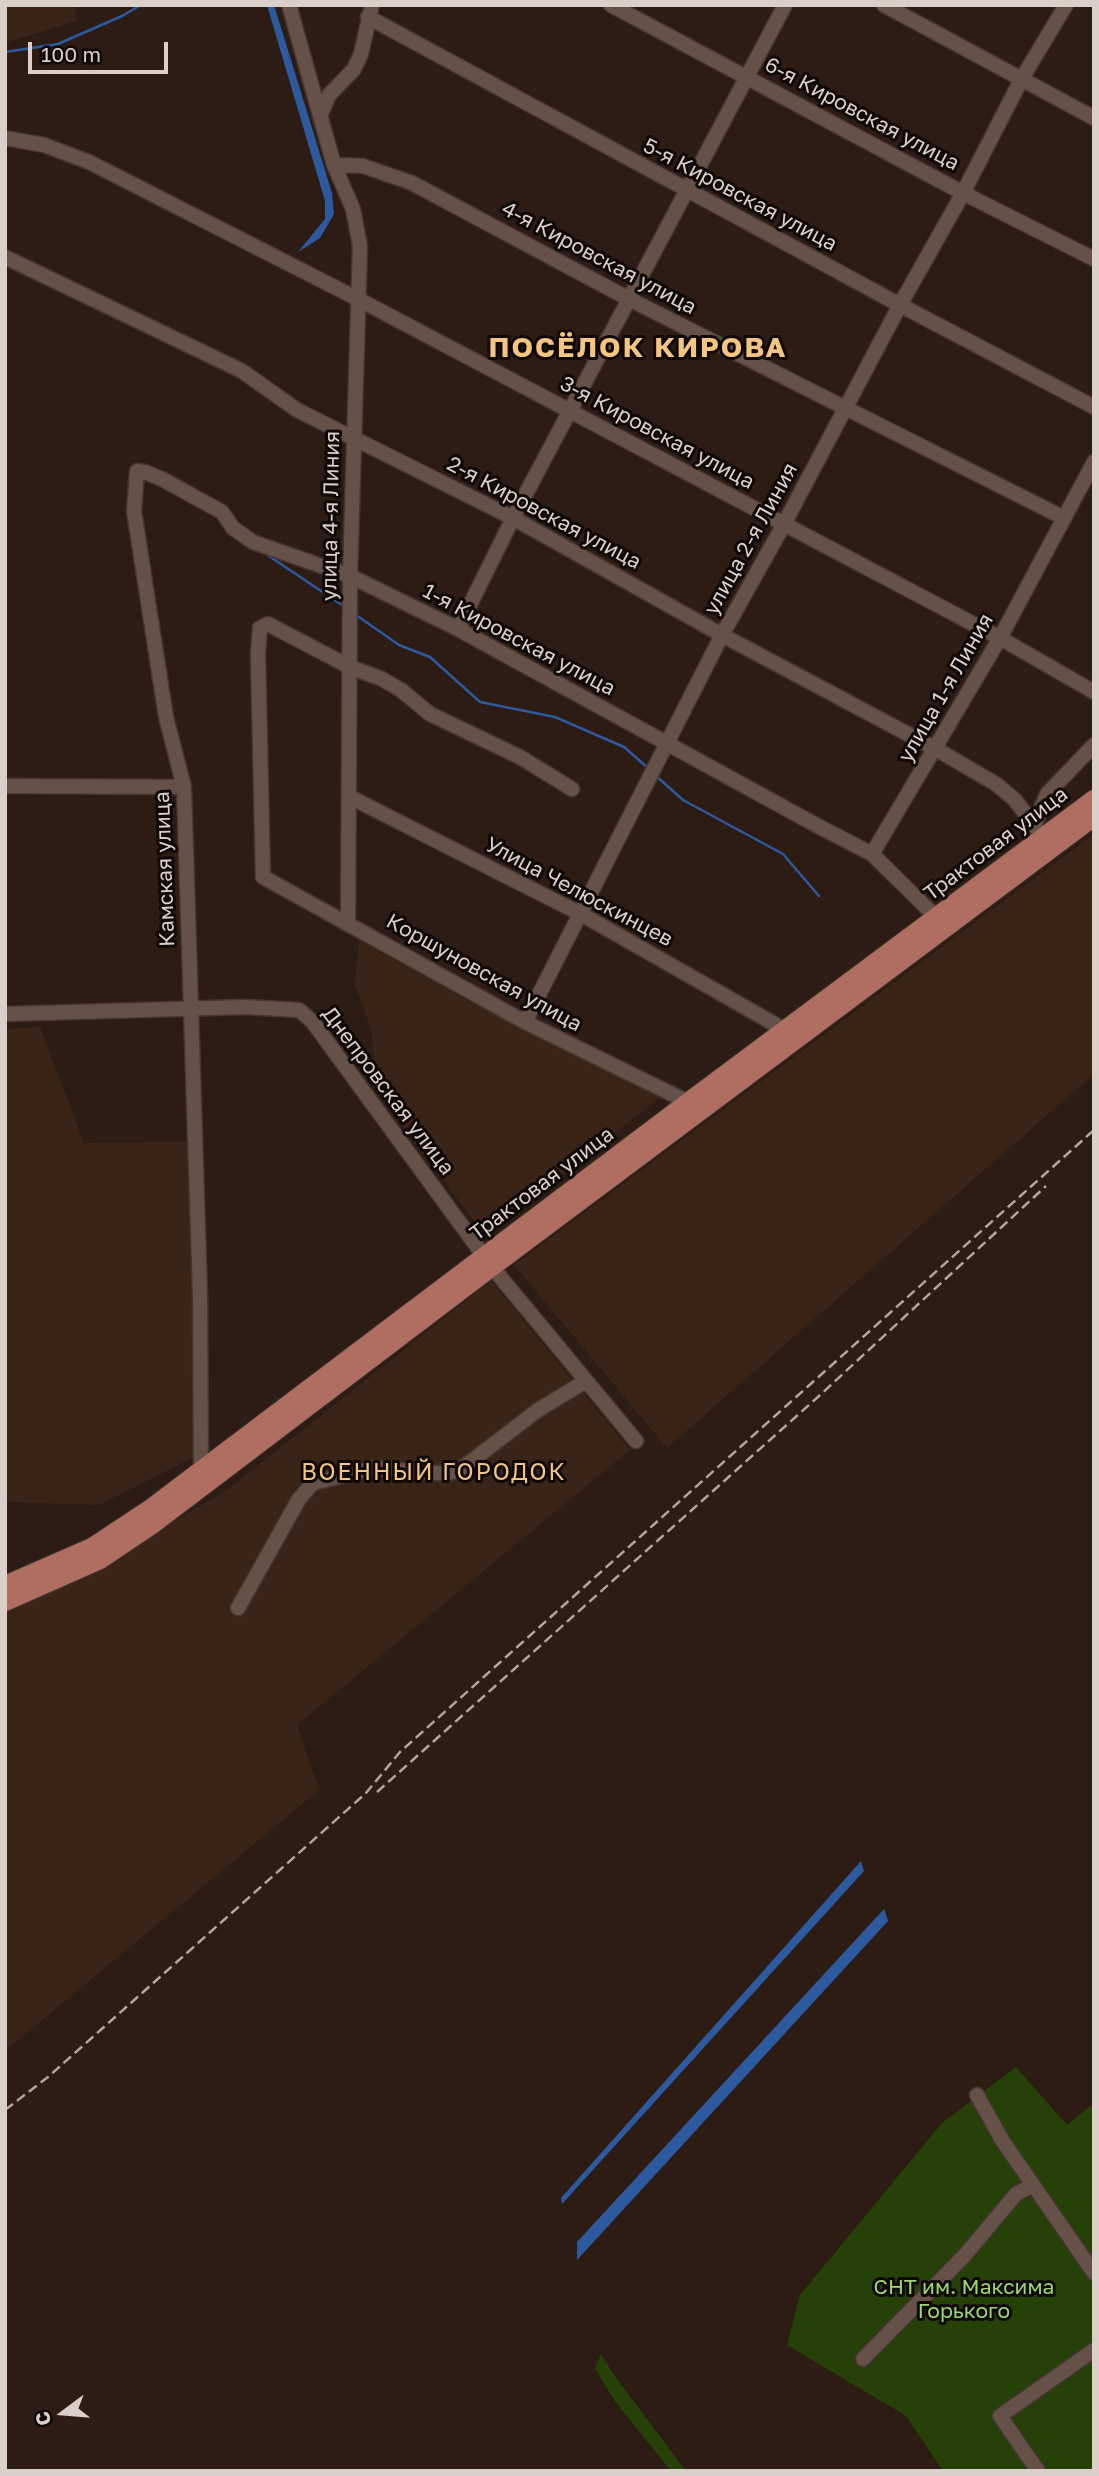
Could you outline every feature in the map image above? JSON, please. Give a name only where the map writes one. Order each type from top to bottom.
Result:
[{"type":"main road","name":"Трактовая улица","points":[[5,1602],[76,1572],[127,1543],[334,1390],[488,1261],[688,1102],[936,917],[1039,831],[1094,799]]},
{"type":"main road","name":"Трактовая улица","points":[[5,1585],[92,1547],[151,1508],[1094,817]]},
{"type":"street","name":"улица 4-я Линия","points":[[289,5],[334,165],[357,223],[360,247],[350,576],[351,797],[348,922]]},
{"type":"street","name":"6-я Кировская улица","points":[[611,5],[963,193],[1094,259]]},
{"type":"street","points":[[458,629],[513,518],[785,5]]},
{"type":"street","points":[[884,5],[1094,118]]},
{"type":"street","name":"улица 2-я Линия","points":[[525,1022],[722,635],[963,193],[1021,80],[1066,5]]},
{"type":"street","points":[[320,116],[329,95],[355,69],[370,11]]},
{"type":"street","name":"5-я Кировская улица","points":[[370,11],[686,190],[1094,407]]},
{"type":"street","name":"3-я Кировская улица","points":[[5,138],[44,145],[89,162],[358,299],[1000,638],[1094,692]]},
{"type":"street","name":"4-я Кировская улица","points":[[334,165],[363,166],[412,183],[629,299],[1064,518]]},
{"type":"street","name":"2-я Кировская улица","points":[[5,257],[224,362],[260,382],[297,410],[513,518],[722,635],[936,749],[996,784],[1015,800],[1039,831]]},
{"type":"street","name":"улица 1-я Линия","points":[[872,854],[1000,638],[1094,462]]},
{"type":"street","name":"Камская улица","points":[[201,1469],[200,1295],[184,786],[166,717],[134,511],[137,471],[162,479],[222,512],[233,528],[253,542],[350,576]]},
{"type":"street","name":"1-я Кировская улица","points":[[350,576],[458,629],[872,854]]},
{"type":"street","name":"Коршуновская улица","points":[[350,667],[268,624],[260,628],[258,654],[263,877],[525,1022],[688,1102]]},
{"type":"street","points":[[350,667],[382,679],[401,690],[430,715],[520,757],[572,789]]},
{"type":"street","points":[[1039,831],[1047,794],[1094,745]]},
{"type":"street","points":[[5,786],[184,786]]},
{"type":"street","name":"Улица Челюскинцев","points":[[351,797],[580,914],[785,1030]]},
{"type":"street","points":[[872,854],[936,917]]},
{"type":"street","name":"Днепровская улица","points":[[5,1014],[245,1007],[299,1010],[312,1021],[488,1261]]},
{"type":"street","points":[[488,1261],[636,1441]]},
{"type":"street","points":[[238,1608],[299,1499],[313,1483],[373,1468],[432,1473],[450,1473],[461,1469],[538,1410],[586,1381]]},
{"type":"street","points":[[977,2095],[1002,2140],[1094,2273]]},
{"type":"street","points":[[863,2358],[965,2255],[1016,2194],[1033,2185]]},
{"type":"street","points":[[1038,2471],[1000,2416],[1094,2350]]},
{"type":"shaded area","points":[[5,5],[74,5],[76,21],[5,43]]},
{"type":"shaded area","points":[[1094,834],[1094,1074],[667,1448],[514,1265]]},
{"type":"shaded area","points":[[359,941],[468,1001],[660,1098],[484,1234],[376,1091],[372,1032],[355,984]]},
{"type":"shaded area","points":[[40,1027],[84,1143],[188,1142],[196,1456],[99,1505],[5,1502],[5,1029]]},
{"type":"shaded area","points":[[491,1281],[630,1450],[297,1725],[319,1790],[5,2051],[5,1605],[119,1559],[144,1540],[228,1489]]},
{"type":"green space","name":"СНТ им. Максима Горького","points":[[1016,2067],[1067,2125],[1094,2103],[1094,2471],[943,2471],[906,2416],[787,2345],[800,2295],[942,2123]]},
{"type":"green space","points":[[601,2354],[686,2471],[671,2471],[614,2400],[595,2368]]},
{"type":"water","points":[[267,5],[274,5],[332,193],[334,214],[320,238],[298,252],[325,219],[325,201]]},
{"type":"water","points":[[861,1861],[864,1871],[562,2204],[561,2198]]},
{"type":"water","points":[[884,1909],[888,1921],[577,2260],[577,2242]]},
{"type":"waterway","points":[[5,52],[58,44],[141,5]]},
{"type":"waterway","points":[[263,552],[345,607]]},
{"type":"waterway","points":[[356,615],[399,645],[430,657],[480,702],[555,717],[624,747],[648,768]]},
{"type":"waterway","points":[[655,775],[683,800],[783,854],[819,896]]},
{"type":"railway","points":[[5,2110],[48,2077],[366,1793],[400,1752],[1094,1130]]},
{"type":"railway","points":[[377,1792],[819,1396],[1046,1186]]},
{"type":"district","name":"ПОСЁЛОК КИРОВА","points":[[638,348]]},
{"type":"district","name":"ВОЕННЫЙ ГОРОДОК","points":[[434,1473]]}]
